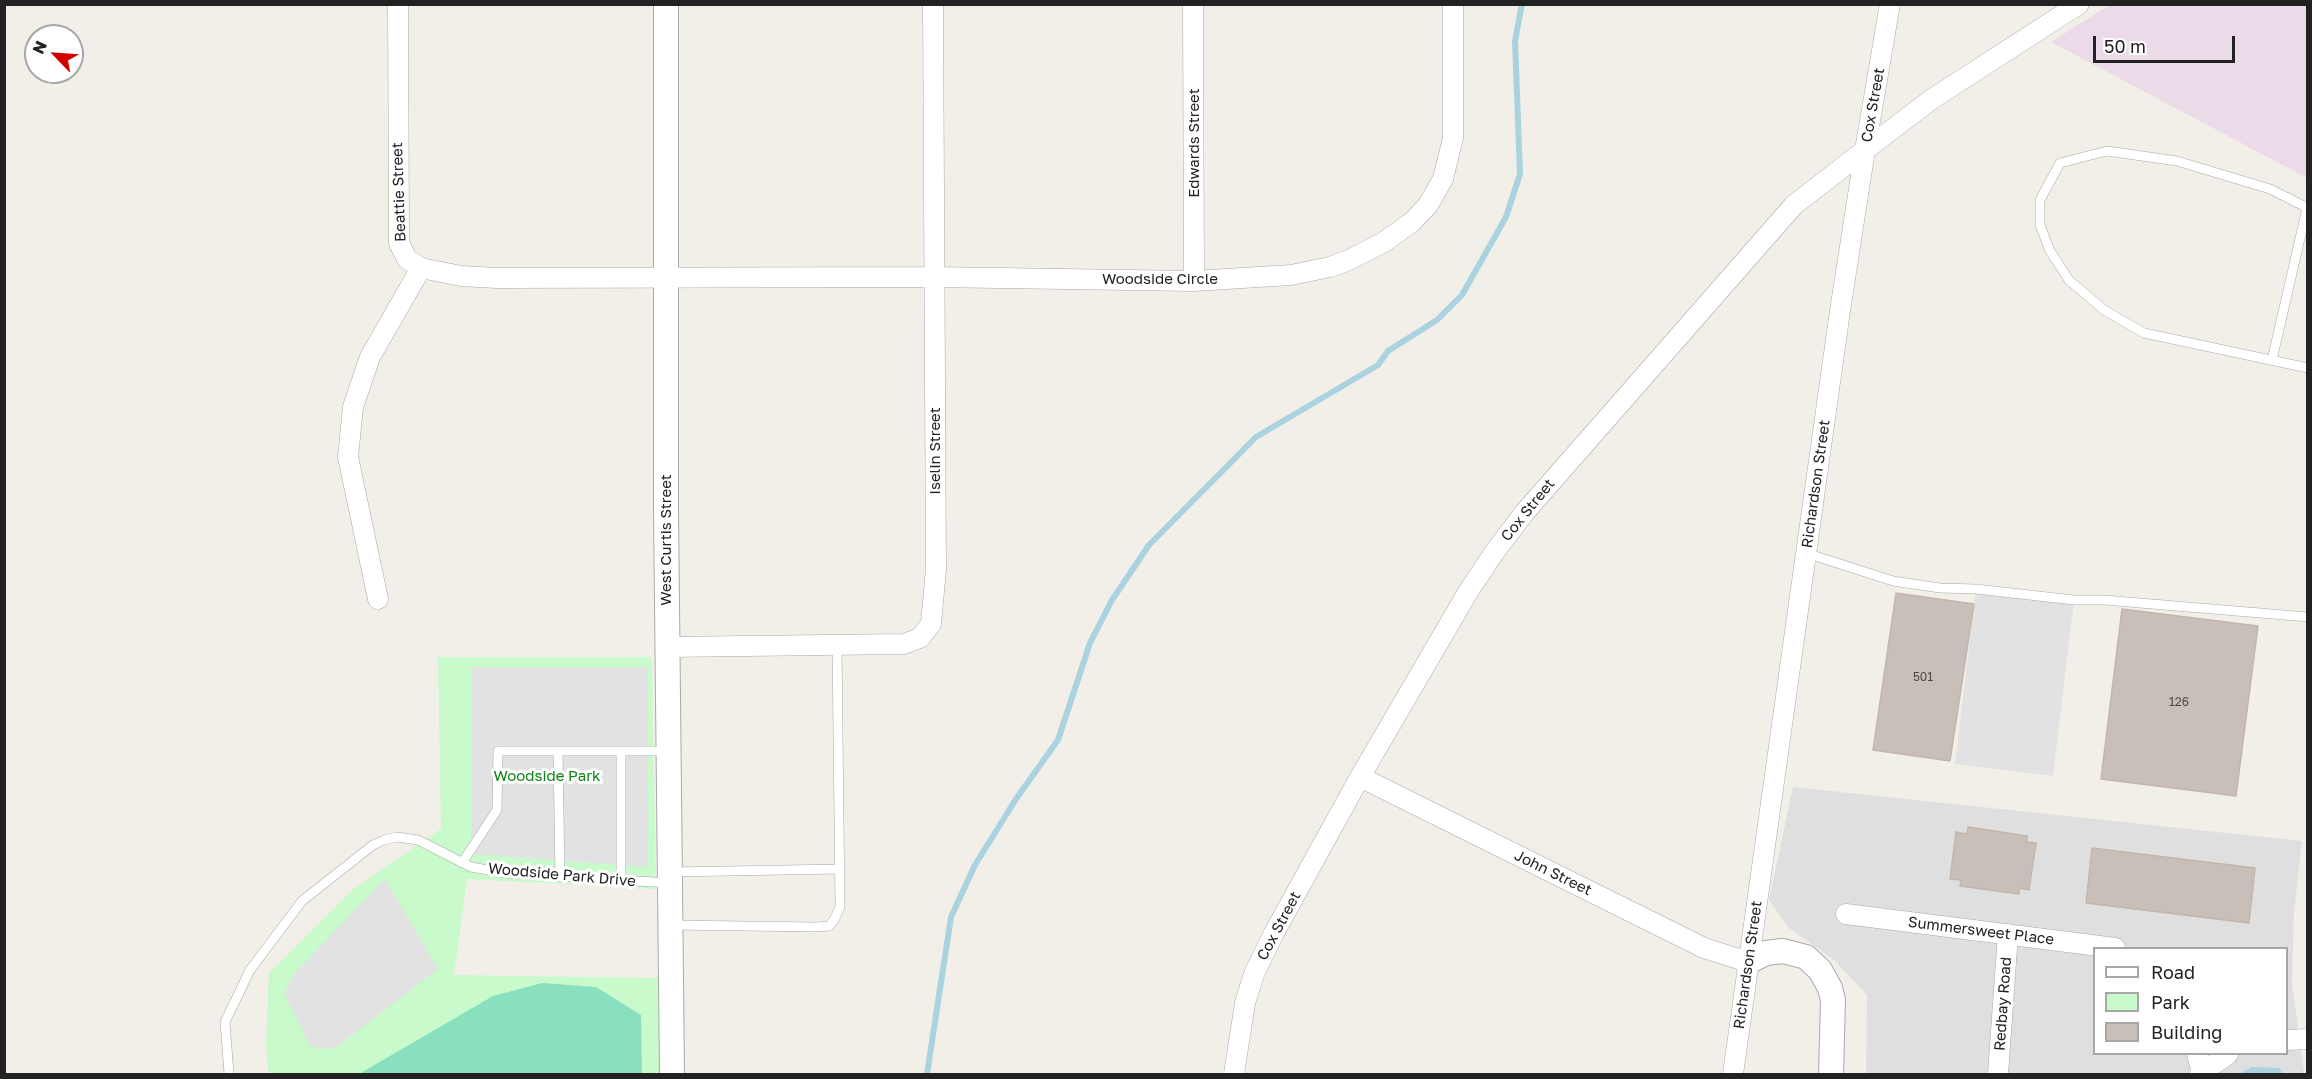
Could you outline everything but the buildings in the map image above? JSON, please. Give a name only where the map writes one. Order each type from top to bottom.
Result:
[{"type":"street","name":"Beattie Street","points":[[398,4],[398,234],[402,251],[407,259],[420,268]]},
{"type":"street","name":"West Curtis Street","points":[[666,4],[667,647],[672,1074]]},
{"type":"street","name":"Iselin Street","points":[[667,647],[904,644],[920,638],[931,624],[936,569],[933,4]]},
{"type":"street","name":"Edwards Street","points":[[1193,4],[1194,282]]},
{"type":"street","name":"Woodside Circle","points":[[667,276],[933,277],[1194,282],[1291,275],[1330,267],[1384,242],[1412,222],[1428,206],[1443,179],[1453,138],[1453,4]]},
{"type":"street","name":"Cox Street","points":[[1234,1074],[1240,1029],[1254,974],[1274,933],[1360,777],[1468,592],[1525,512],[1794,205],[1865,150],[1890,4]]},
{"type":"street","points":[[1865,150],[1932,99],[2079,4]]},
{"type":"street","name":"Richardson Street","points":[[1732,1074],[1865,150]]},
{"type":"street","points":[[378,599],[348,457],[352,407],[370,357],[420,268],[461,276],[497,278],[667,276]]},
{"type":"street","name":"John Street","points":[[1360,777],[1704,948],[1748,962]]},
{"type":"street","name":"Summersweet Place","points":[[1846,914],[2107,947]]},
{"type":"street","name":"Redbay Road","points":[[1998,1074],[2007,934]]},
{"type":"street","points":[[1748,962],[1766,953],[1783,951],[1806,957],[1820,970],[1830,988],[1833,1000],[1831,1074]]},
{"type":"street","points":[[2288,1040],[2307,1039]]},
{"type":"street","points":[[2200,1067],[2224,1055]]},
{"type":"lane","points":[[2272,360],[2307,208],[2270,189],[2177,161],[2107,151],[2060,163],[2040,200],[2040,225],[2050,251],[2069,280],[2104,310],[2144,333],[2307,368]]},
{"type":"lane","points":[[1806,552],[1893,582],[2074,600],[2104,600],[2307,617]]},
{"type":"lane","points":[[670,925],[829,926],[840,907],[837,645]]},
{"type":"lane","points":[[462,863],[497,810],[498,751],[668,751]]},
{"type":"lane","points":[[558,751],[560,878]]},
{"type":"lane","points":[[621,751],[621,880]]},
{"type":"lane","name":"Woodside Park Drive","points":[[229,1074],[225,1022],[250,970],[302,901],[373,845],[384,840],[397,837],[418,840],[471,867],[560,878],[621,880],[840,869]]},
{"type":"shaded area","points":[[2111,4],[2307,5],[2307,178],[2051,42]]},
{"type":"shaded area","points":[[1976,589],[2074,600],[2053,776],[1955,764]]},
{"type":"shaded area","points":[[471,667],[648,667],[648,867],[471,854]]},
{"type":"shaded area","points":[[1793,787],[2302,841],[2294,913],[2292,982],[2304,1074],[1866,1074],[1867,995],[1834,960],[1789,928],[1769,900]]},
{"type":"shaded area","points":[[385,879],[438,969],[334,1049],[311,1047],[284,993],[293,975]]},
{"type":"green space","name":"Woodside Park","points":[[438,657],[652,657],[656,889],[467,879],[454,975],[660,978],[662,1074],[269,1074],[266,1046],[269,973],[352,890],[441,829]]},
{"type":"green space","points":[[542,983],[596,987],[641,1015],[642,1074],[359,1074],[493,996]]},
{"type":"water","points":[[2252,1067],[2279,1068],[2283,1074],[2239,1074]]},
{"type":"waterway","points":[[927,1074],[951,917],[975,865],[1016,799],[1058,740],[1090,643],[1112,600],[1149,545],[1256,437],[1378,365],[1388,351],[1437,320],[1462,295],[1506,217],[1520,174],[1515,41],[1522,4]]}]
